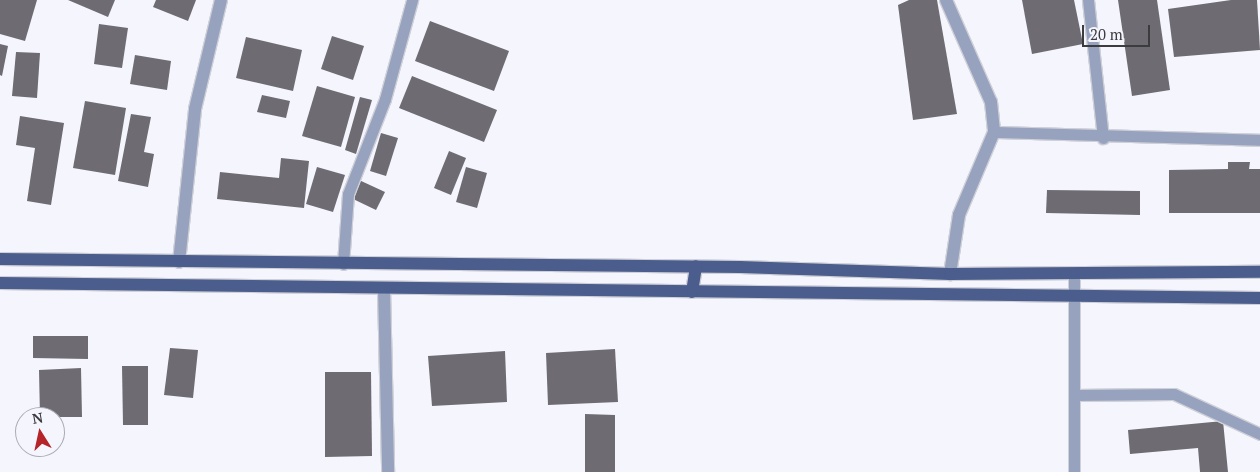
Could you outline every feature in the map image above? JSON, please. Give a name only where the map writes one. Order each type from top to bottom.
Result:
[{"type":"main road","points":[[0,259],[343,264],[696,266],[950,274],[1260,272]]},
{"type":"main road","points":[[692,292],[696,266]]},
{"type":"main road","points":[[0,283],[1074,298],[1260,298]]},
{"type":"street","points":[[179,262],[195,109],[221,0]]},
{"type":"street","points":[[946,0],[991,102],[994,132],[960,215],[950,274]]},
{"type":"street","points":[[384,289],[388,472]]},
{"type":"lane","points":[[343,264],[348,194],[385,99],[412,0]]},
{"type":"lane","points":[[1088,0],[1103,138]]},
{"type":"lane","points":[[994,132],[1103,138],[1260,140]]},
{"type":"lane","points":[[1074,274],[1074,472]]},
{"type":"lane","points":[[1074,395],[1174,394],[1260,434]]},
{"type":"building","points":[[0,0],[37,0],[25,41],[0,34]]},
{"type":"building","points":[[68,0],[115,0],[108,17]]},
{"type":"building","points":[[156,0],[196,0],[188,21],[153,7]]},
{"type":"building","points":[[909,0],[937,0],[957,114],[913,120],[898,5]]},
{"type":"building","points":[[1022,0],[1074,0],[1083,44],[1032,54]]},
{"type":"building","points":[[1118,0],[1157,0],[1170,90],[1132,96]]},
{"type":"building","points":[[1231,0],[1257,0],[1260,50],[1174,57],[1168,9]]},
{"type":"building","points":[[430,21],[509,51],[494,91],[415,61]]},
{"type":"building","points":[[99,24],[128,28],[122,68],[94,64]]},
{"type":"building","points":[[332,36],[364,46],[353,80],[321,69]]},
{"type":"building","points":[[246,37],[302,50],[293,91],[236,78]]},
{"type":"building","points":[[0,44],[8,46],[2,76],[0,75]]},
{"type":"building","points":[[16,52],[40,53],[37,98],[12,96]]},
{"type":"building","points":[[135,55],[171,61],[167,90],[130,84]]},
{"type":"building","points":[[412,76],[497,110],[484,142],[399,108]]},
{"type":"building","points":[[317,86],[355,97],[341,147],[302,136]]},
{"type":"building","points":[[262,95],[290,101],[286,118],[257,112]]},
{"type":"building","points":[[360,97],[372,100],[356,154],[345,150]]},
{"type":"building","points":[[85,101],[126,108],[115,175],[73,168]]},
{"type":"building","points":[[131,114],[151,117],[144,152],[154,154],[148,187],[118,181]]},
{"type":"building","points":[[20,116],[64,123],[51,205],[27,201],[35,148],[16,145]]},
{"type":"building","points":[[381,133],[398,138],[386,176],[370,171]]},
{"type":"building","points":[[449,151],[466,158],[451,195],[434,188]]},
{"type":"building","points":[[281,158],[309,161],[304,208],[217,199],[220,172],[279,178]]},
{"type":"building","points":[[1228,162],[1250,162],[1249,169],[1260,169],[1260,213],[1169,213],[1169,170],[1228,169]]},
{"type":"building","points":[[317,167],[345,175],[333,212],[306,204]]},
{"type":"building","points":[[466,167],[487,173],[477,208],[456,202]]},
{"type":"building","points":[[359,180],[385,192],[376,210],[351,198]]},
{"type":"building","points":[[1047,190],[1140,191],[1140,215],[1046,213]]},
{"type":"building","points":[[33,336],[88,336],[88,359],[33,358]]},
{"type":"building","points":[[170,348],[198,350],[193,398],[164,395]]},
{"type":"building","points":[[615,349],[618,402],[548,405],[546,353]]},
{"type":"building","points":[[505,351],[507,402],[432,406],[428,356]]},
{"type":"building","points":[[122,366],[148,366],[148,425],[123,425]]},
{"type":"building","points":[[81,368],[82,417],[65,417],[65,407],[40,407],[39,370]]},
{"type":"building","points":[[325,372],[371,372],[372,456],[325,457]]},
{"type":"building","points":[[585,414],[615,415],[615,472],[585,472]]},
{"type":"building","points":[[1223,421],[1228,472],[1200,472],[1198,448],[1130,454],[1128,430]]}]
